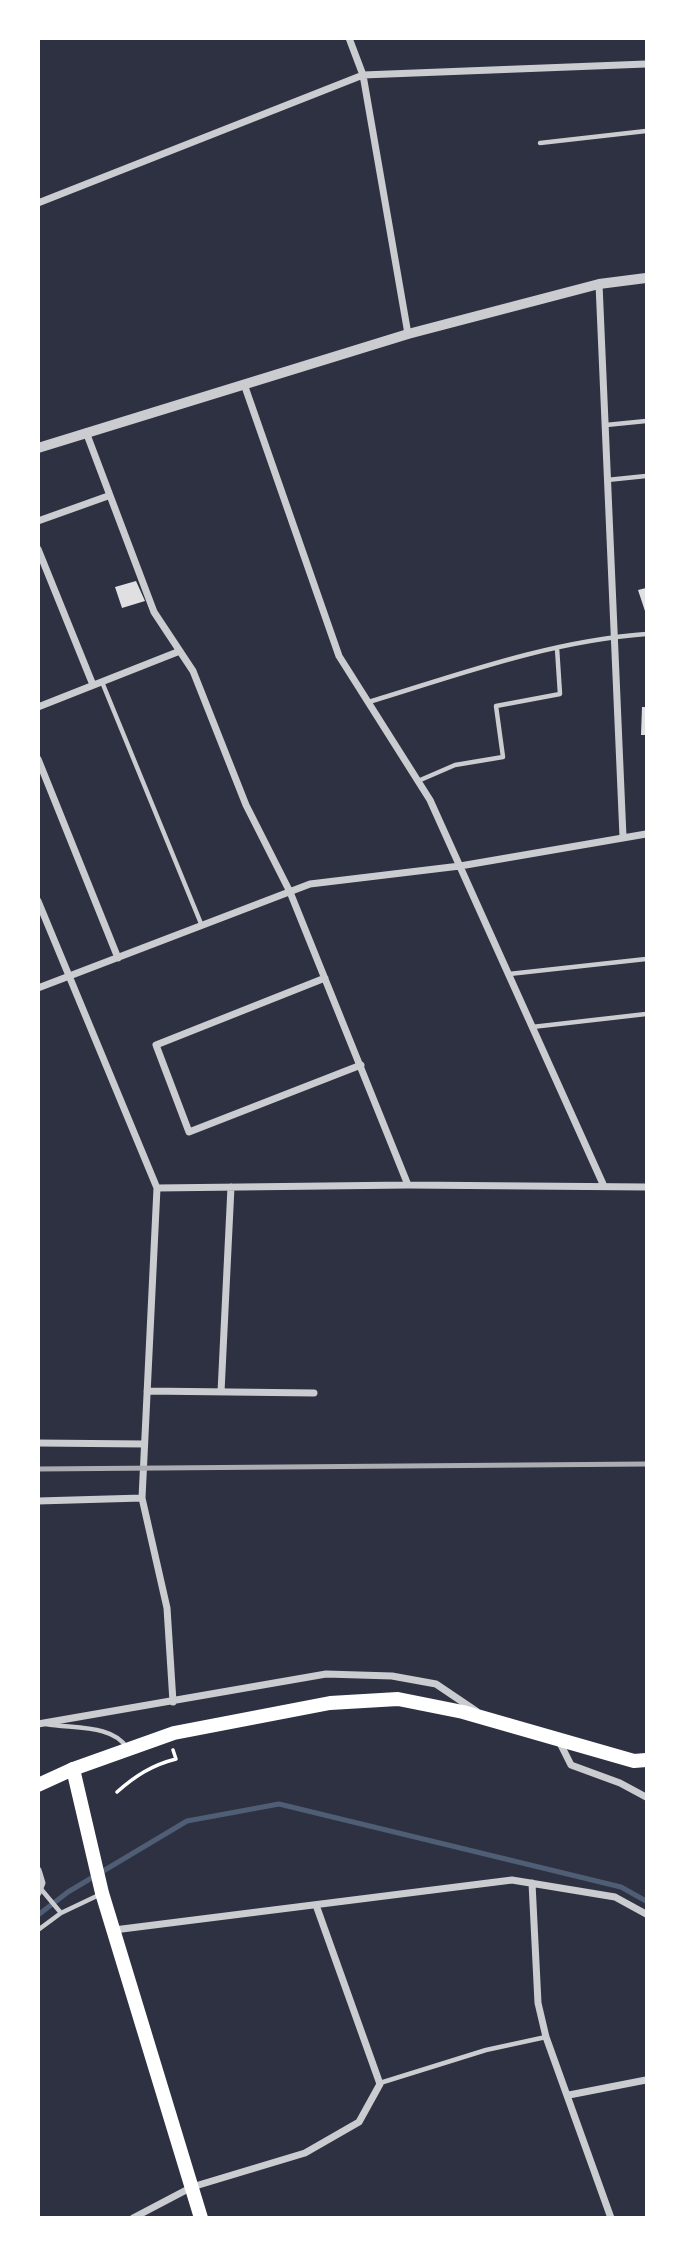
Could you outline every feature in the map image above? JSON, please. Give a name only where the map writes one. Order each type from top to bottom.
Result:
[{"type":"main road","points":[[38,1785],[73,1769],[174,1732],[330,1703],[398,1699],[487,1719],[634,1761],[646,1760]]},
{"type":"main road","points":[[73,1769],[102,1893],[201,2217]]},
{"type":"street","points":[[349,38],[363,75],[408,334]]},
{"type":"street","points":[[38,203],[363,75],[646,64]]},
{"type":"street","points":[[38,448],[86,431],[408,334],[599,284],[646,278]]},
{"type":"street","points":[[599,284],[623,837]]},
{"type":"street","points":[[244,383],[339,656],[418,781],[460,866],[603,1184]]},
{"type":"street","points":[[86,431],[108,496],[154,612],[193,671],[246,805],[290,892],[408,1185]]},
{"type":"street","points":[[38,521],[108,496]]},
{"type":"street","points":[[38,549],[93,685]]},
{"type":"street","points":[[38,707],[180,651]]},
{"type":"street","points":[[38,759],[118,958]]},
{"type":"street","points":[[38,988],[310,884],[460,866],[646,834]]},
{"type":"street","points":[[38,901],[157,1188],[142,1497],[167,1608],[173,1702]]},
{"type":"street","points":[[325,978],[156,1045],[189,1132],[361,1065]]},
{"type":"street","points":[[157,1188],[603,1184],[646,1187]]},
{"type":"street","points":[[221,1392],[231,1187]]},
{"type":"street","points":[[147,1391],[314,1394]]},
{"type":"street","points":[[38,1443],[144,1444]]},
{"type":"street","points":[[38,1501],[142,1497]]},
{"type":"street","points":[[40,1724],[326,1674],[392,1676],[436,1684],[487,1719]]},
{"type":"street","points":[[559,1740],[571,1765],[620,1783],[646,1797]]},
{"type":"street","points":[[38,1870],[39,1891]]},
{"type":"street","points":[[113,1930],[512,1880],[615,1897],[646,1914]]},
{"type":"street","points":[[532,1883],[538,2003],[546,2037],[611,2217]]},
{"type":"street","points":[[133,2217],[192,2187],[305,2154],[359,2122],[380,2084],[316,1905]]},
{"type":"street","points":[[569,2095],[646,2080]]},
{"type":"lane","points":[[540,143],[646,131]]},
{"type":"lane","points":[[605,425],[646,421]]},
{"type":"lane","points":[[607,480],[646,476]]},
{"type":"lane","points":[[368,703],[519,656],[614,636],[646,634]]},
{"type":"lane","points":[[418,781],[455,765],[503,757],[496,706],[560,694],[557,648]]},
{"type":"lane","points":[[102,681],[202,926]]},
{"type":"lane","points":[[509,974],[646,959]]},
{"type":"lane","points":[[533,1027],[646,1014]]},
{"type":"lane","points":[[40,1724],[107,1732],[120,1737],[127,1748]]},
{"type":"lane","points":[[39,1891],[61,1913]]},
{"type":"lane","points":[[38,1930],[61,1913],[102,1893]]},
{"type":"lane","points":[[380,2084],[486,2050],[546,2037]]},
{"type":"path","points":[[117,1792],[135,1775],[159,1763],[176,1759]]},
{"type":"building","points":[[136,581],[145,601],[122,608],[115,587]]},
{"type":"building","points":[[646,588],[646,614],[638,590]]},
{"type":"building","points":[[642,707],[646,707],[646,735],[641,735]]},
{"type":"waterway","points":[[38,1915],[68,1892],[187,1821],[279,1804],[621,1887],[646,1901]]},
{"type":"railway","points":[[38,1469],[646,1464]]}]
